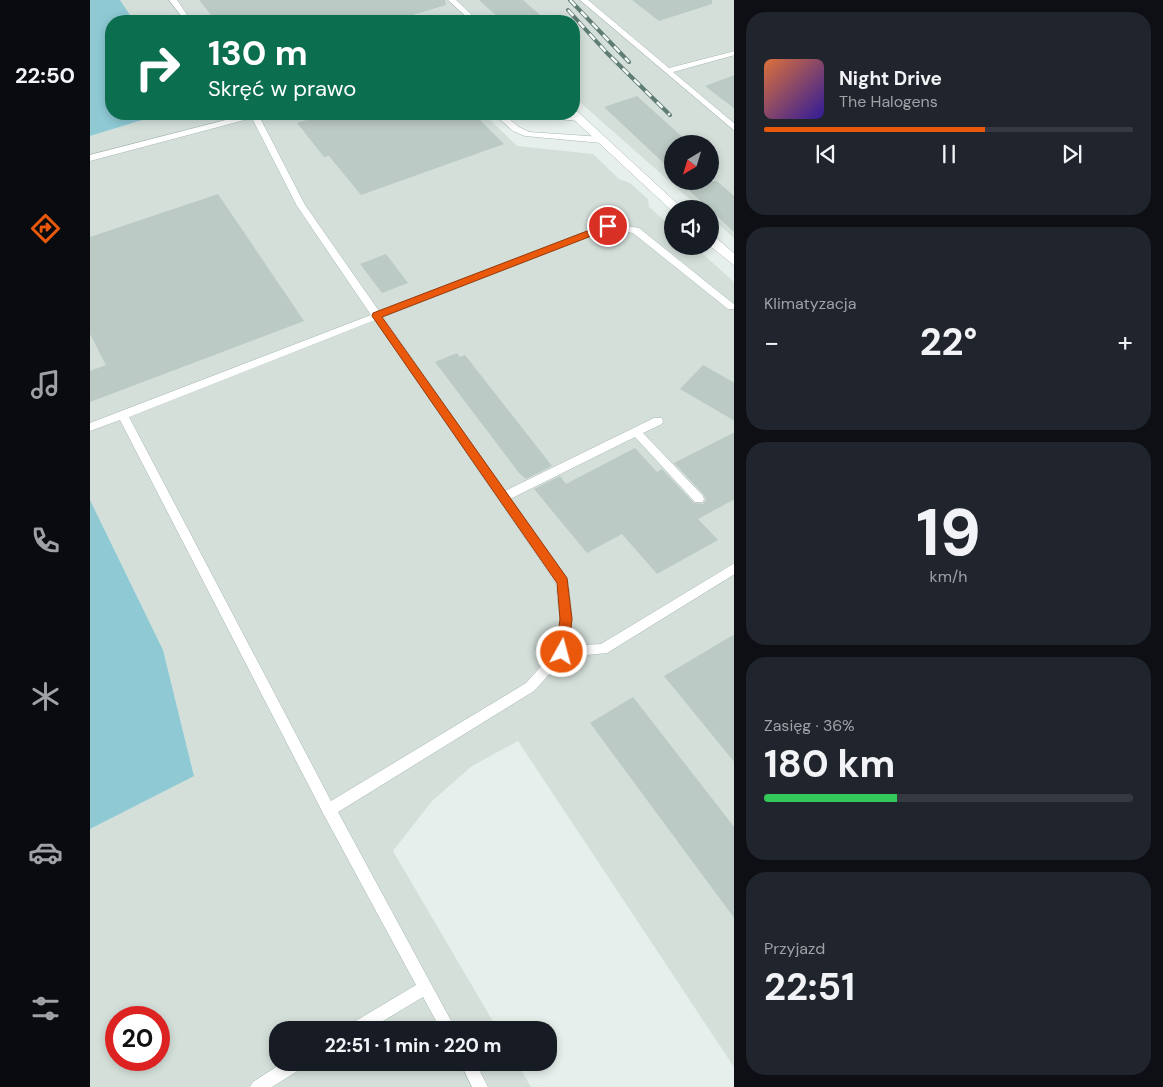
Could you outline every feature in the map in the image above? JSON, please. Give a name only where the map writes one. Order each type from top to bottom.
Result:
[{"type":"street","points":[[580,120],[667,200]]},
{"type":"street","points":[[719,248],[734,262]]},
{"type":"lane","points":[[173,0],[184,15]]},
{"type":"lane","points":[[452,0],[468,15]]},
{"type":"lane","points":[[584,0],[734,130]]},
{"type":"lane","points":[[667,71],[734,53]]},
{"type":"lane","points":[[90,158],[232,120]]},
{"type":"lane","points":[[258,120],[301,206],[562,582],[566,619],[562,652],[530,687],[329,810]]},
{"type":"lane","points":[[505,120],[516,129],[528,134],[602,140]]},
{"type":"lane","points":[[90,428],[608,226],[636,230],[732,308]]},
{"type":"lane","points":[[123,415],[329,810],[444,1021]]},
{"type":"lane","points":[[503,497],[658,421]]},
{"type":"lane","points":[[636,432],[699,499]]},
{"type":"lane","points":[[562,652],[603,649],[734,568]]},
{"type":"lane","points":[[369,1021],[426,987]]},
{"type":"lane","points":[[258,1087],[284,1071]]},
{"type":"lane","points":[[472,1071],[480,1087]]},
{"type":"shaded area","points":[[120,0],[734,0],[734,238],[719,225],[719,200],[691,200],[679,190],[719,190],[719,135],[664,135],[664,176],[580,102],[580,15],[130,15]]},
{"type":"shaded area","points":[[142,120],[490,120],[517,146],[593,154],[619,179],[630,183],[648,199],[649,207],[664,220],[664,255],[704,255],[734,282],[734,1067],[518,741],[472,766],[432,801],[393,851],[493,1021],[269,1021],[269,1071],[522,1071],[531,1087],[90,1087],[90,829],[194,775],[163,650],[90,500],[90,136]]},
{"type":"water","points":[[90,0],[120,0],[130,15],[105,15],[105,120],[142,120],[90,136]]},
{"type":"water","points":[[90,500],[163,650],[194,776],[90,829]]},
{"type":"building","points":[[199,0],[445,0],[446,5],[412,15],[211,15]]},
{"type":"building","points":[[479,0],[523,0],[540,15],[495,15]]},
{"type":"building","points":[[632,0],[712,0],[712,4],[659,21]]},
{"type":"building","points":[[734,75],[734,108],[705,86]]},
{"type":"building","points":[[637,96],[680,135],[664,135],[664,163],[604,107]]},
{"type":"building","points":[[307,120],[480,120],[504,144],[361,195],[329,156],[324,157],[297,123]]},
{"type":"building","points":[[719,183],[734,196],[734,232],[719,218],[719,200],[699,200],[689,190],[719,190]]},
{"type":"building","points":[[218,194],[304,321],[90,402],[90,371],[106,365],[90,334],[90,237]]},
{"type":"building","points":[[386,254],[408,283],[382,293],[360,264]]},
{"type":"building","points":[[457,353],[460,357],[465,355],[552,466],[526,479],[519,473],[435,362]]},
{"type":"building","points":[[703,365],[734,382],[734,420],[680,389]]},
{"type":"building","points":[[734,433],[734,500],[698,519],[718,540],[657,574],[622,534],[587,553],[534,489],[560,476],[566,484],[635,448],[657,472],[662,469],[694,503],[703,504],[706,500],[704,495],[674,463]]},
{"type":"building","points":[[734,635],[734,762],[664,676]]},
{"type":"building","points":[[633,697],[734,827],[734,918],[590,723]]},
{"type":"railway","points":[[570,0],[629,62]]},
{"type":"railway","points":[[568,10],[573,15]]},
{"type":"railway","points":[[580,23],[606,52],[670,115]]},
{"type":"route","points":[[562,652],[566,619],[562,582],[376,316],[608,226]]}]
